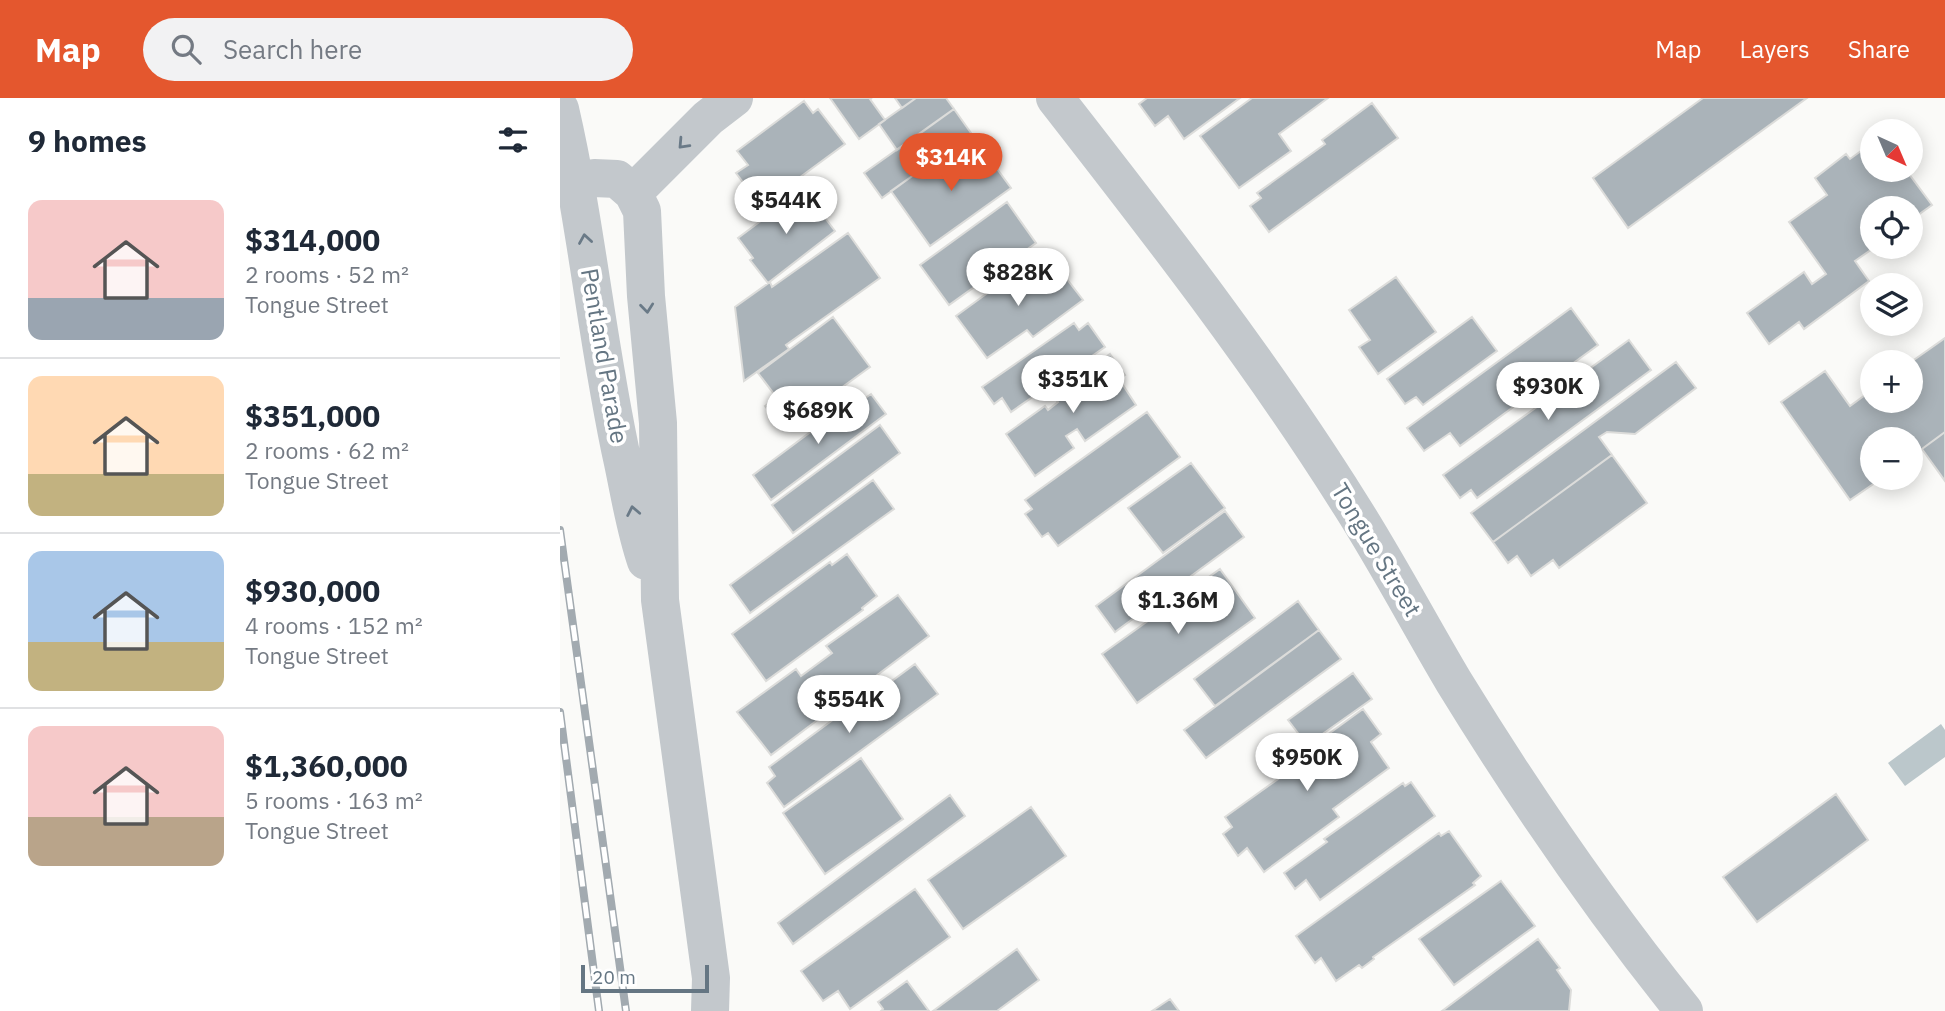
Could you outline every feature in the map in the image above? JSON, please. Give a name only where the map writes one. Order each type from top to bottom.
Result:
[{"type":"street","points":[[576,182],[594,178],[617,179],[634,192],[708,118],[734,98]]},
{"type":"street","name":"Tongue Street","points":[[1055,98],[1184,264],[1287,407],[1351,506],[1455,682],[1546,826],[1641,957],[1684,1011]]},
{"type":"street","name":"Pentland Parade","points":[[560,109],[576,182],[610,407],[637,531],[660,600]]},
{"type":"street","name":"Pentland Parade","points":[[634,192],[643,219],[646,296],[658,423],[660,600],[714,1000]]},
{"type":"shaded area","points":[[1941,724],[1945,730],[1945,757],[1905,786],[1888,763]]},
{"type":"building","points":[[830,98],[872,98],[870,99],[885,120],[859,139]]},
{"type":"building","points":[[895,98],[916,98],[902,108]]},
{"type":"building","points":[[916,98],[946,98],[954,109],[897,150],[879,124]]},
{"type":"building","points":[[1147,98],[1240,98],[1184,139],[1168,116],[1155,126],[1139,104]]},
{"type":"building","points":[[1252,98],[1328,98],[1279,134],[1291,151],[1239,188],[1200,136]]},
{"type":"building","points":[[1703,98],[1807,98],[1628,228],[1593,178]]},
{"type":"building","points":[[804,101],[813,113],[818,109],[845,144],[761,206],[736,173],[748,165],[737,151]]},
{"type":"building","points":[[1372,103],[1398,138],[1269,232],[1250,206],[1261,198],[1257,193],[1325,144],[1322,140]]},
{"type":"building","points":[[954,109],[971,133],[882,198],[864,173]]},
{"type":"building","points":[[976,140],[1011,188],[930,246],[891,191],[921,170],[926,177]]},
{"type":"building","points":[[1860,152],[1860,182],[1915,182],[1932,205],[1923,211],[1923,196],[1860,196],[1860,258],[1855,261],[1863,273],[1860,273],[1860,288],[1804,329],[1799,322],[1769,344],[1747,313],[1804,272],[1812,284],[1826,274],[1789,222],[1827,195],[1815,178],[1846,154],[1850,159]]},
{"type":"building","points":[[803,189],[835,231],[768,283],[750,260],[753,258],[738,238]]},
{"type":"building","points":[[1007,202],[1036,243],[949,305],[920,265]]},
{"type":"building","points":[[848,233],[880,278],[786,345],[789,349],[744,381],[735,307],[770,282],[772,287]]},
{"type":"building","points":[[1037,257],[1057,285],[1066,278],[1083,300],[1033,337],[1027,330],[987,358],[956,316]]},
{"type":"building","points":[[1396,277],[1436,332],[1378,374],[1359,347],[1370,340],[1349,310]]},
{"type":"building","points":[[1571,308],[1598,345],[1460,446],[1450,433],[1424,451],[1407,428]]},
{"type":"building","points":[[833,317],[870,367],[783,430],[765,406],[777,398],[758,373]]},
{"type":"building","points":[[1472,317],[1497,351],[1423,405],[1416,397],[1405,404],[1387,379]]},
{"type":"building","points":[[1074,323],[1079,330],[1088,323],[1105,347],[1011,412],[1002,398],[994,404],[982,387]]},
{"type":"building","points":[[1945,338],[1945,432],[1923,448],[1923,427],[1860,427],[1860,490],[1865,490],[1850,500],[1781,402],[1825,371],[1850,406],[1860,399],[1860,413],[1923,413],[1923,354]]},
{"type":"building","points":[[1629,340],[1651,370],[1477,498],[1471,490],[1460,498],[1443,475]]},
{"type":"building","points":[[1110,354],[1125,375],[1119,379],[1136,405],[1085,441],[1077,429],[1066,436],[1074,448],[1035,476],[1006,434],[1045,406],[1048,410],[1058,402],[1052,395]]},
{"type":"building","points":[[1676,362],[1696,388],[1635,434],[1607,432],[1599,437],[1612,455],[1493,542],[1471,513]]},
{"type":"building","points":[[871,394],[886,414],[771,500],[753,475],[848,404],[851,408]]},
{"type":"building","points":[[1147,412],[1180,457],[1058,546],[1048,533],[1042,537],[1025,514],[1032,509],[1025,500]]},
{"type":"building","points":[[880,425],[900,453],[793,533],[772,505]]},
{"type":"building","points":[[1945,432],[1945,481],[1923,450]]},
{"type":"building","points":[[1612,455],[1647,503],[1559,568],[1553,560],[1531,576],[1517,556],[1508,563],[1493,542]]},
{"type":"building","points":[[1191,463],[1225,508],[1163,553],[1128,508]]},
{"type":"building","points":[[873,480],[894,509],[750,613],[730,585]]},
{"type":"building","points":[[1225,511],[1244,537],[1115,632],[1096,606]]},
{"type":"building","points":[[847,554],[877,596],[862,608],[863,610],[766,681],[732,634],[830,562],[832,565]]},
{"type":"building","points":[[1220,569],[1255,618],[1137,703],[1102,654]]},
{"type":"building","points":[[898,595],[929,636],[771,755],[737,712],[796,669],[801,676],[832,653],[826,646]]},
{"type":"building","points":[[1298,601],[1319,630],[1215,706],[1194,679]]},
{"type":"building","points":[[1319,630],[1341,659],[1206,758],[1184,730]]},
{"type":"building","points":[[915,664],[938,694],[784,807],[767,783],[775,776],[769,767]]},
{"type":"building","points":[[1353,673],[1372,699],[1307,745],[1288,720]]},
{"type":"building","points":[[1363,709],[1381,734],[1371,742],[1389,768],[1333,809],[1339,817],[1264,872],[1247,848],[1238,856],[1223,834],[1232,827],[1225,817],[1299,764],[1294,759]]},
{"type":"building","points":[[861,758],[903,819],[825,874],[783,813]]},
{"type":"building","points":[[1411,782],[1435,816],[1320,900],[1306,880],[1295,889],[1284,873],[1327,842],[1324,839],[1403,783],[1405,786]]},
{"type":"building","points":[[1836,794],[1868,840],[1757,922],[1723,877]]},
{"type":"building","points":[[950,795],[965,816],[793,944],[778,923]]},
{"type":"building","points":[[1031,807],[1066,856],[963,929],[928,880]]},
{"type":"building","points":[[1449,831],[1481,876],[1473,883],[1475,885],[1373,957],[1374,959],[1362,968],[1359,965],[1336,981],[1321,958],[1315,963],[1296,936],[1439,833],[1441,836]]},
{"type":"building","points":[[1501,881],[1535,926],[1454,985],[1419,939]]},
{"type":"building","points":[[915,889],[950,937],[850,1009],[838,991],[823,1001],[801,971]]},
{"type":"building","points":[[1538,939],[1560,968],[1557,970],[1571,990],[1569,1011],[1442,1011]]},
{"type":"building","points":[[1017,949],[1039,980],[997,1011],[933,1011]]},
{"type":"building","points":[[907,981],[929,1011],[881,1011],[883,1009],[878,1002]]},
{"type":"building","points":[[1170,999],[1179,1011],[1152,1011]]},
{"type":"railway","points":[[560,530],[626,1011]]},
{"type":"railway","points":[[560,712],[599,1011]]}]
